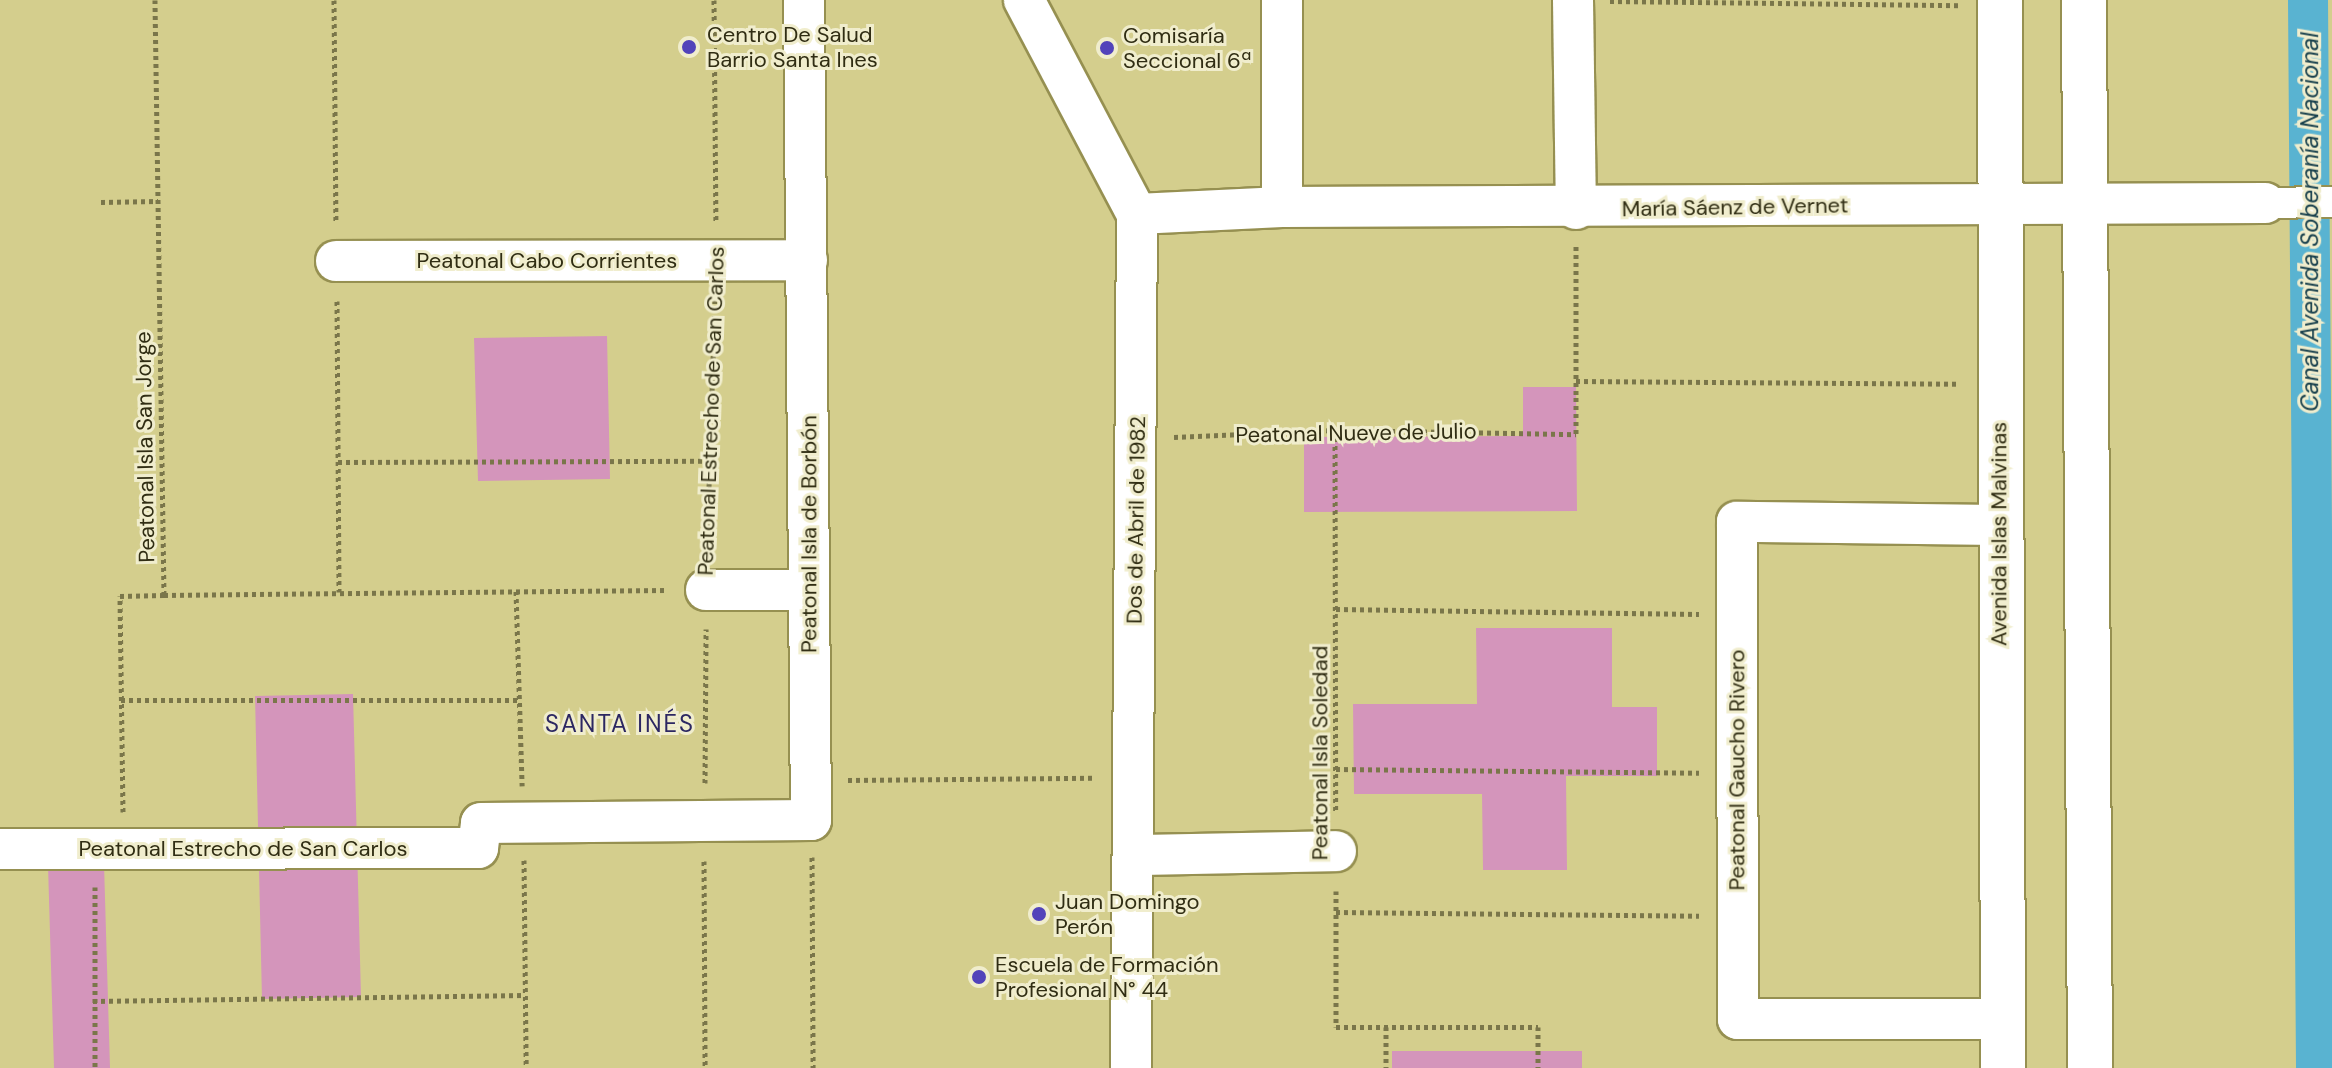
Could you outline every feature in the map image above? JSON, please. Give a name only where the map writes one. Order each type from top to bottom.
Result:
[{"type":"street","name":"Peatonal Isla de Borbón","points":[[804,0],[811,820]]},
{"type":"street","name":"Dos de Abril de 1982","points":[[1024,0],[1137,214],[1136,855],[1131,1068]]},
{"type":"street","points":[[1282,0],[1282,207]]},
{"type":"street","points":[[1573,0],[1576,209]]},
{"type":"street","points":[[2084,0],[2090,1068]]},
{"type":"street","name":"Avenida Islas Malvinas","points":[[2000,3],[1998,525],[2003,1068]]},
{"type":"street","name":"María Sáenz de Vernet","points":[[1137,214],[1282,207],[1576,209],[1998,204],[2085,200],[2332,202]]},
{"type":"street","name":"Peatonal Cabo Corrientes","points":[[336,261],[807,260]]},
{"type":"street","name":"Peatonal Gaucho Rivero","points":[[1998,525],[1737,522],[1738,1019],[2001,1019]]},
{"type":"street","points":[[706,590],[809,590]]},
{"type":"street","name":"Peatonal Estrecho de San Carlos","points":[[0,849],[478,848],[481,823],[811,820]]},
{"type":"street","points":[[1136,855],[1336,851]]},
{"type":"path","name":"Peatonal Isla San Jorge","points":[[95,1068],[93,1001],[121,700],[120,596],[164,595],[155,0]]},
{"type":"path","name":"Peatonal Estrecho de San Carlos","points":[[705,1068],[706,590],[717,260],[714,0]]},
{"type":"path","points":[[1573,0],[2000,3]]},
{"type":"path","points":[[101,202],[158,201]]},
{"type":"path","points":[[1576,209],[1576,381],[1998,384]]},
{"type":"path","name":"Peatonal Nueve de Julio","points":[[1137,438],[1335,430],[1576,434],[1576,381]]},
{"type":"path","name":"Peatonal Isla Soledad","points":[[1335,430],[1336,1027],[1386,1027]]},
{"type":"path","points":[[338,462],[708,461]]},
{"type":"path","points":[[164,595],[706,590]]},
{"type":"path","points":[[1336,609],[1737,614]]},
{"type":"path","points":[[121,700],[519,700]]},
{"type":"path","points":[[1336,769],[1738,774]]},
{"type":"path","points":[[811,780],[1134,778]]},
{"type":"path","points":[[811,820],[813,1068]]},
{"type":"path","points":[[1336,912],[1738,916]]},
{"type":"path","points":[[93,1001],[525,995]]},
{"type":"path","points":[[1386,1068],[1386,1027],[1538,1027],[1538,1068]]},
{"type":"shaded area","points":[[607,336],[610,479],[478,481],[474,338]]},
{"type":"shaded area","points":[[1523,387],[1576,387],[1577,511],[1304,512],[1304,437],[1523,436]]},
{"type":"shaded area","points":[[1476,628],[1612,628],[1612,707],[1657,707],[1657,776],[1566,776],[1567,870],[1483,870],[1482,794],[1354,794],[1353,704],[1477,704]]},
{"type":"shaded area","points":[[353,694],[361,997],[262,999],[255,696]]},
{"type":"shaded area","points":[[104,864],[110,1068],[54,1068],[48,865]]},
{"type":"shaded area","points":[[1392,1051],[1582,1051],[1582,1068],[1392,1068]]},
{"type":"waterway","name":"Canal Avenida Soberanía Nacional","points":[[2308,0],[2316,1068]]},
{"type":"place","name":"Centro De Salud Barrio Santa Ines","points":[[689,47]]},
{"type":"place","name":"Comisaría Seccional 6ª","points":[[1107,48]]},
{"type":"place","name":"Juan Domingo Perón","points":[[1039,914]]},
{"type":"place","name":"Escuela de Formación Profesional N° 44","points":[[979,977]]},
{"type":"district","name":"SANTA INÉS","points":[[620,724]]}]
